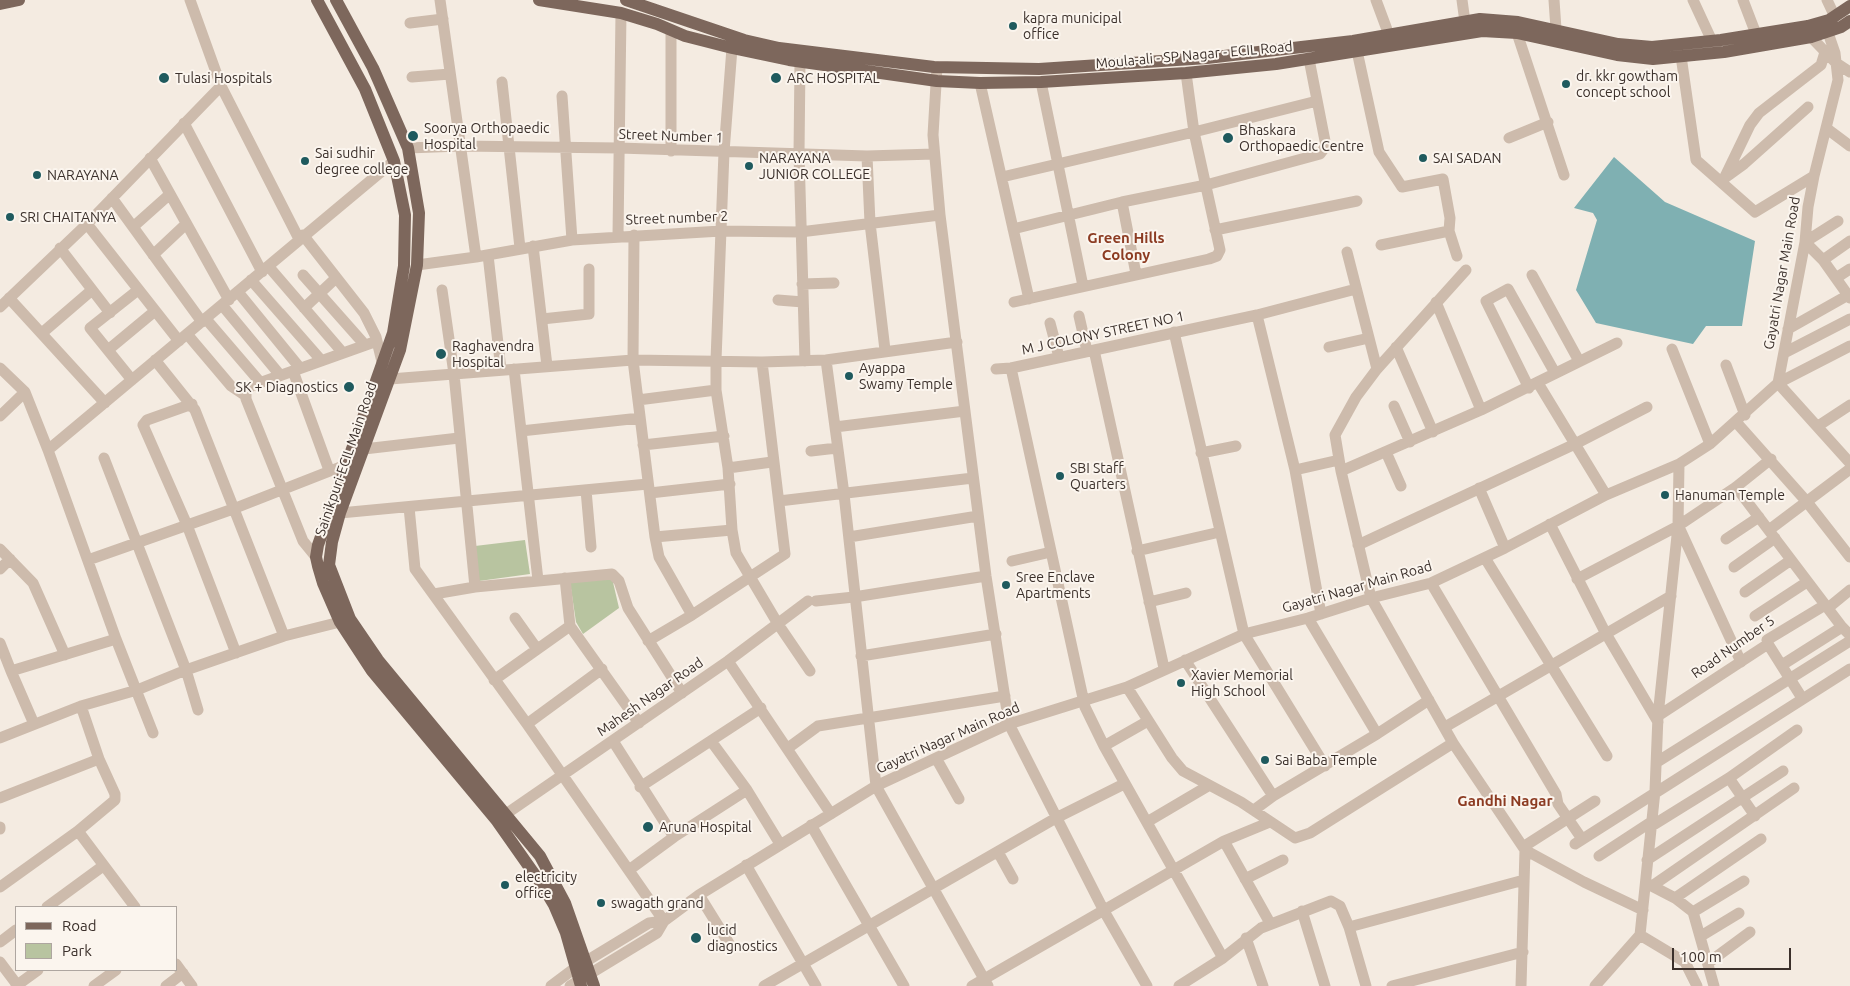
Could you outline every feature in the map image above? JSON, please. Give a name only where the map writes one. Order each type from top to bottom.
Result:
[{"type":"main road","points":[[2,5],[19,0]]},
{"type":"main road","points":[[310,0],[320,19],[334,30]]},
{"type":"main road","name":"Sainikpuri-ECIL Main Road","points":[[317,0],[365,88],[394,161],[405,215],[404,266],[393,333],[354,462],[332,542],[329,565],[350,618],[384,668],[540,856],[565,903],[580,965]]},
{"type":"main road","name":"Sainikpuri-ECIL Main Road","points":[[336,0],[373,68],[408,148],[419,213],[417,265],[400,350],[364,449],[354,462],[329,512],[316,557],[323,583],[340,622],[372,671],[497,821],[532,870],[557,912],[580,965],[592,980]]},
{"type":"main road","name":"Moula-ali - SP Nagar - ECIL Road","points":[[539,0],[622,13],[732,48],[800,62],[936,81],[980,83],[1041,82],[1186,73],[1309,59],[1482,31],[1517,33],[1635,58],[1680,56],[1808,32],[1829,23],[1850,6]]},
{"type":"main road","name":"Moula-ali - SP Nagar - ECIL Road","points":[[626,0],[744,40],[797,50],[937,67],[1039,69],[1207,58],[1353,41],[1492,19],[1556,29],[1635,46],[1712,41],[1756,34],[1808,32]]},
{"type":"main road","name":"Moula-ali - SP Nagar - ECIL Road","points":[[1829,23],[1850,21]]},
{"type":"main road","points":[[577,984],[580,965]]},
{"type":"street","points":[[190,0],[221,86],[301,237],[364,313],[377,341],[383,367]]},
{"type":"street","points":[[440,0],[476,258]]},
{"type":"street","points":[[1376,0],[1389,35]]},
{"type":"street","points":[[1462,0],[1466,22]]},
{"type":"street","points":[[1554,0],[1556,29]]},
{"type":"street","points":[[1694,0],[1712,41]]},
{"type":"street","points":[[1744,0],[1756,34]]},
{"type":"street","name":"Gayatri Nagar Main Road","points":[[577,984],[592,980],[656,933],[664,921],[699,895],[746,864],[876,786],[1009,724],[1127,686],[1244,634],[1431,583],[1505,548],[1606,495],[1679,464],[1710,444],[1778,383],[1805,242],[1808,207],[1814,176],[1838,80],[1829,23],[1828,0]]},
{"type":"street","points":[[618,235],[622,13]]},
{"type":"street","points":[[410,23],[442,20]]},
{"type":"street","points":[[671,30],[671,150]]},
{"type":"street","points":[[1808,32],[1836,63],[1850,72]]},
{"type":"street","points":[[1517,33],[1564,175]]},
{"type":"street","points":[[732,48],[724,152],[716,360],[716,390],[730,484],[732,530],[736,553],[778,624],[810,671]]},
{"type":"street","points":[[1357,51],[1379,152],[1402,187],[1442,179],[1450,218],[1449,231],[1457,256]]},
{"type":"street","points":[[1723,181],[1750,125],[1759,113],[1821,65],[1825,52]]},
{"type":"street","points":[[1680,56],[1696,160],[1723,181],[1755,212],[1814,176]]},
{"type":"street","points":[[1013,229],[1069,214],[1206,185],[1320,154],[1326,146],[1309,59]]},
{"type":"street","points":[[800,62],[800,232],[805,361]]},
{"type":"street","points":[[937,67],[933,112],[934,154],[940,215],[986,576],[1009,724],[1104,911],[1147,986]]},
{"type":"street","points":[[1014,302],[1215,258],[1220,250],[1194,132],[1186,73]]},
{"type":"street","points":[[412,76],[450,74]]},
{"type":"street","points":[[502,82],[520,248]]},
{"type":"street","points":[[1041,82],[1083,286]]},
{"type":"street","points":[[980,83],[1030,299]]},
{"type":"street","points":[[0,306],[87,224],[221,86]]},
{"type":"street","points":[[562,96],[564,148],[572,240]]},
{"type":"street","points":[[1002,177],[1057,162],[1194,132],[1317,101]]},
{"type":"street","points":[[1723,181],[1808,107]]},
{"type":"street","points":[[184,122],[266,269],[304,308],[343,353]]},
{"type":"street","points":[[1509,138],[1548,122]]},
{"type":"street","points":[[1826,128],[1850,146]]},
{"type":"street","name":"Street Number 1","points":[[408,148],[460,146],[510,149],[619,148],[867,156],[934,154]]},
{"type":"street","points":[[867,156],[870,223],[885,350]]},
{"type":"street","points":[[150,158],[230,299],[280,376]]},
{"type":"street","points":[[48,450],[394,161]]},
{"type":"street","points":[[133,227],[170,194]]},
{"type":"street","points":[[112,198],[153,255],[204,320],[260,382]]},
{"type":"street","points":[[1215,230],[1357,201]]},
{"type":"street","points":[[1122,202],[1136,274]]},
{"type":"street","name":"Street number 2","points":[[417,265],[476,258],[520,248],[572,240],[618,235],[721,231],[800,232],[940,215]]},
{"type":"street","points":[[1788,329],[1849,296],[1823,260],[1805,242],[1838,221]]},
{"type":"street","points":[[87,224],[155,311],[231,386],[246,396],[303,541],[310,552],[316,557]]},
{"type":"street","points":[[153,255],[186,224]]},
{"type":"street","points":[[1381,246],[1449,231]]},
{"type":"street","points":[[634,235],[633,360],[655,537],[659,557],[692,615]]},
{"type":"street","points":[[1823,260],[1850,241]]},
{"type":"street","points":[[533,246],[547,366]]},
{"type":"street","points":[[60,248],[110,313]]},
{"type":"street","points":[[1346,252],[1377,369]]},
{"type":"street","points":[[488,255],[501,370]]},
{"type":"street","points":[[542,319],[589,314],[589,269]]},
{"type":"street","points":[[1836,278],[1850,269]]},
{"type":"street","points":[[1466,270],[1377,369],[1356,396],[1335,435],[1340,466],[1371,598],[1453,743],[1524,848],[1584,882],[1643,910]]},
{"type":"street","points":[[304,275],[365,345]]},
{"type":"street","points":[[1532,275],[1579,361]]},
{"type":"street","points":[[304,308],[336,278]]},
{"type":"street","points":[[252,280],[321,360]]},
{"type":"street","points":[[802,284],[834,283]]},
{"type":"street","name":"M J COLONY STREET NO 1","points":[[1223,958],[1124,784],[1087,714],[1011,368],[1257,314],[1356,289]]},
{"type":"street","points":[[1555,373],[1508,289],[1486,300],[1534,385],[1575,444],[1606,495]]},
{"type":"street","points":[[42,333],[92,290]]},
{"type":"street","points":[[132,380],[90,328],[138,290]]},
{"type":"street","points":[[442,290],[454,374],[465,501],[475,587]]},
{"type":"street","points":[[9,298],[105,403]]},
{"type":"street","points":[[230,299],[296,370],[329,470]]},
{"type":"street","points":[[778,300],[803,302]]},
{"type":"street","points":[[1436,302],[1481,410]]},
{"type":"street","points":[[108,350],[155,311]]},
{"type":"street","points":[[1257,314],[1295,470],[1321,614]]},
{"type":"street","points":[[1079,316],[1091,350],[1164,668]]},
{"type":"street","points":[[1784,353],[1850,319]]},
{"type":"street","points":[[1050,323],[1059,357]]},
{"type":"street","points":[[1174,332],[1244,634],[1325,766]]},
{"type":"street","points":[[1329,347],[1369,338]]},
{"type":"street","points":[[246,396],[248,388],[260,382],[377,341]]},
{"type":"street","points":[[390,379],[633,360],[762,362],[826,360],[885,350],[957,342]]},
{"type":"street","points":[[1295,470],[1340,466],[1386,452],[1534,385],[1617,343]]},
{"type":"street","points":[[1396,346],[1433,432]]},
{"type":"street","points":[[1850,346],[1778,383],[1850,463]]},
{"type":"street","points":[[1672,349],[1710,444]]},
{"type":"street","points":[[155,360],[192,404],[284,636]]},
{"type":"street","points":[[826,360],[849,536],[854,597],[876,786],[986,983]]},
{"type":"street","points":[[648,641],[692,615],[749,576],[783,557],[785,551],[772,462],[762,362]]},
{"type":"street","points":[[1726,365],[1740,418],[1850,557]]},
{"type":"street","points":[[0,368],[25,392],[48,450],[116,639],[153,733]]},
{"type":"street","points":[[996,369],[1011,368]]},
{"type":"street","points":[[514,369],[538,580]]},
{"type":"street","points":[[638,400],[716,390]]},
{"type":"street","points":[[0,416],[25,392]]},
{"type":"street","points":[[192,404],[147,420],[143,424],[187,525],[236,653]]},
{"type":"street","points":[[1818,426],[1850,405]]},
{"type":"street","points":[[1394,406],[1410,442]]},
{"type":"street","points":[[1358,545],[1575,444],[1647,406]]},
{"type":"street","points":[[834,427],[965,411]]},
{"type":"street","points":[[521,431],[640,418]]},
{"type":"street","points":[[643,445],[724,436]]},
{"type":"street","points":[[364,449],[459,438]]},
{"type":"street","points":[[1202,453],[1236,446]]},
{"type":"street","points":[[812,451],[837,448]]},
{"type":"street","points":[[1386,452],[1401,486]]},
{"type":"street","points":[[104,458],[186,670],[198,710]]},
{"type":"street","points":[[1577,578],[1678,526],[1771,459]]},
{"type":"street","points":[[88,560],[233,509],[329,470],[354,462]]},
{"type":"street","points":[[728,468],[772,462]]},
{"type":"street","points":[[1595,986],[1603,982],[1640,935],[1649,884],[1647,860],[1655,791],[1658,719],[1678,526],[1679,464]]},
{"type":"street","points":[[1734,567],[1807,502],[1850,469]]},
{"type":"street","points":[[779,500],[973,478]]},
{"type":"street","points":[[340,513],[586,490],[649,489],[730,484]]},
{"type":"street","points":[[1736,486],[1826,607],[1848,632]]},
{"type":"street","points":[[1479,488],[1505,548]]},
{"type":"street","points":[[586,490],[591,547]]},
{"type":"street","points":[[409,507],[415,569],[563,774],[664,921]]},
{"type":"street","points":[[849,536],[978,516]]},
{"type":"street","points":[[1726,539],[1759,518]]},
{"type":"street","points":[[1550,524],[1605,632],[1658,719]]},
{"type":"street","points":[[1678,526],[1741,662]]},
{"type":"street","points":[[655,537],[732,530]]},
{"type":"street","points":[[1137,551],[1220,532]]},
{"type":"street","points":[[0,549],[33,583],[65,655]]},
{"type":"street","points":[[1012,561],[1051,552]]},
{"type":"street","points":[[1485,558],[1607,756]]},
{"type":"street","points":[[0,569],[10,559]]},
{"type":"street","points":[[1745,592],[1791,560]]},
{"type":"street","points":[[434,594],[475,587],[612,574],[616,576],[628,608],[682,693]]},
{"type":"street","name":"Mahesh Nagar Road","points":[[506,814],[812,601],[854,597],[986,576]]},
{"type":"street","points":[[564,578],[570,626],[639,723]]},
{"type":"street","points":[[1755,616],[1807,582]]},
{"type":"street","points":[[1431,583],[1556,794],[1558,804],[1568,818],[1579,842],[1655,791],[1850,669]]},
{"type":"street","points":[[1826,607],[1850,590]]},
{"type":"street","points":[[1149,602],[1186,593]]},
{"type":"street","points":[[1445,727],[1605,632],[1671,596]]},
{"type":"street","name":"Road Number 5","points":[[1658,719],[1768,644],[1766,640],[1826,607]]},
{"type":"street","points":[[515,618],[537,649]]},
{"type":"street","points":[[1308,618],[1377,734]]},
{"type":"street","points":[[0,738],[81,706],[137,690],[186,670],[284,636],[340,622]]},
{"type":"street","points":[[494,680],[570,626]]},
{"type":"street","points":[[1782,665],[1848,632]]},
{"type":"street","points":[[1657,762],[1790,678],[1848,632]]},
{"type":"street","points":[[861,656],[996,634]]},
{"type":"street","points":[[12,671],[116,639]]},
{"type":"street","points":[[0,643],[34,724]]},
{"type":"street","points":[[1768,644],[1802,698]]},
{"type":"street","points":[[1185,660],[1272,796]]},
{"type":"street","points":[[728,661],[831,814]]},
{"type":"street","points":[[527,724],[602,669]]},
{"type":"street","points":[[1127,686],[1177,765],[1208,786],[1254,810],[1295,838],[1303,836],[1453,743]]},
{"type":"street","points":[[788,748],[818,726],[1005,696]]},
{"type":"street","points":[[1254,810],[1272,796],[1325,766],[1429,700]]},
{"type":"street","points":[[0,887],[78,831],[115,800],[81,706]]},
{"type":"street","points":[[640,787],[761,708]]},
{"type":"street","points":[[1104,746],[1148,721]]},
{"type":"street","points":[[1599,856],[1730,778],[1797,730]]},
{"type":"street","points":[[613,741],[640,787],[674,837]]},
{"type":"street","points":[[712,741],[747,790],[780,844]]},
{"type":"street","points":[[936,758],[959,799]]},
{"type":"street","points":[[0,798],[99,759]]},
{"type":"street","points":[[1647,860],[1743,799],[1783,770]]},
{"type":"street","points":[[1730,778],[1755,816]]},
{"type":"street","points":[[764,986],[869,928],[933,888],[1056,818],[1124,784]]},
{"type":"street","points":[[1147,822],[1208,786]]},
{"type":"street","points":[[1649,884],[1755,816],[1794,788]]},
{"type":"street","points":[[630,870],[674,837],[747,790]]},
{"type":"street","points":[[1524,848],[1595,801]]},
{"type":"street","points":[[972,986],[986,983],[1224,841],[1270,822]]},
{"type":"street","points":[[811,825],[904,986]]},
{"type":"street","points":[[78,831],[132,903]]},
{"type":"street","points":[[1675,898],[1760,839]]},
{"type":"street","points":[[1224,841],[1270,923]]},
{"type":"street","points":[[1521,986],[1524,848]]},
{"type":"street","points":[[998,852],[1013,878]]},
{"type":"street","points":[[1245,879],[1283,860]]},
{"type":"street","points":[[746,864],[816,986]]},
{"type":"street","points":[[48,906],[103,866]]},
{"type":"street","points":[[1348,927],[1524,880]]},
{"type":"street","points":[[1693,912],[1744,881]]},
{"type":"street","points":[[1649,884],[1675,898],[1693,912],[1714,986]]},
{"type":"street","points":[[699,895],[730,945]]},
{"type":"street","points":[[1179,986],[1223,958],[1246,938],[1270,923],[1326,901],[1335,902],[1340,906],[1366,986]]},
{"type":"street","points":[[1302,911],[1325,986]]},
{"type":"street","points":[[1701,936],[1739,912]]},
{"type":"street","name":"Gayatri Nagar Main Road","points":[[551,986],[580,965],[649,923],[664,921]]},
{"type":"street","points":[[0,942],[15,931]]},
{"type":"street","points":[[1708,963],[1750,932]]},
{"type":"street","points":[[1640,935],[1685,962],[1697,986]]},
{"type":"street","points":[[1246,938],[1263,986]]},
{"type":"street","points":[[1392,986],[1523,952]]},
{"type":"street","points":[[0,962],[17,986],[37,971]]},
{"type":"street","points":[[166,986],[180,969],[192,986]]},
{"type":"street","points":[[94,986],[115,971]]},
{"type":"green space","points":[[525,540],[530,574],[479,581],[475,546]]},
{"type":"green space","points":[[612,578],[619,608],[583,634],[576,622],[570,582]]},
{"type":"water","points":[[1614,157],[1665,202],[1755,241],[1742,326],[1706,326],[1693,344],[1596,323],[1576,290],[1597,220],[1593,213],[1574,208]]},
{"type":"place","name":"kapra municipal office","points":[[1013,26]]},
{"type":"place","name":"Tulasi Hospitals","points":[[164,78]]},
{"type":"place","name":"ARC HOSPITAL","points":[[776,78]]},
{"type":"place","name":"dr. kkr gowtham concept school","points":[[1566,84]]},
{"type":"place","name":"Soorya Orthopaedic Hospital","points":[[413,136]]},
{"type":"place","name":"Bhaskara Orthopaedic Centre","points":[[1228,138]]},
{"type":"place","name":"SAI SADAN","points":[[1423,158]]},
{"type":"place","name":"Sai sudhir degree college","points":[[305,161]]},
{"type":"place","name":"NARAYANA JUNIOR COLLEGE","points":[[749,166]]},
{"type":"place","name":"NARAYANA","points":[[37,175]]},
{"type":"place","name":"SRI CHAITANYA","points":[[10,217]]},
{"type":"place","name":"Raghavendra Hospital","points":[[441,354]]},
{"type":"place","name":"Ayappa Swamy Temple","points":[[849,376]]},
{"type":"place","name":"SK + Diagnostics","points":[[349,387]]},
{"type":"place","name":"SBI Staff Quarters","points":[[1060,476]]},
{"type":"place","name":"Hanuman Temple","points":[[1665,495]]},
{"type":"place","name":"Sree Enclave Apartments","points":[[1006,585]]},
{"type":"place","name":"Xavier Memorial High School","points":[[1181,683]]},
{"type":"place","name":"Sai Baba Temple","points":[[1265,760]]},
{"type":"place","name":"Aruna Hospital","points":[[648,827]]},
{"type":"place","name":"electricity office","points":[[505,885]]},
{"type":"place","name":"swagath grand","points":[[601,903]]},
{"type":"place","name":"lucid diagnostics","points":[[696,938]]},
{"type":"district","name":"Green Hills Colony","points":[[1126,246]]},
{"type":"district","name":"Gandhi Nagar","points":[[1505,801]]}]
